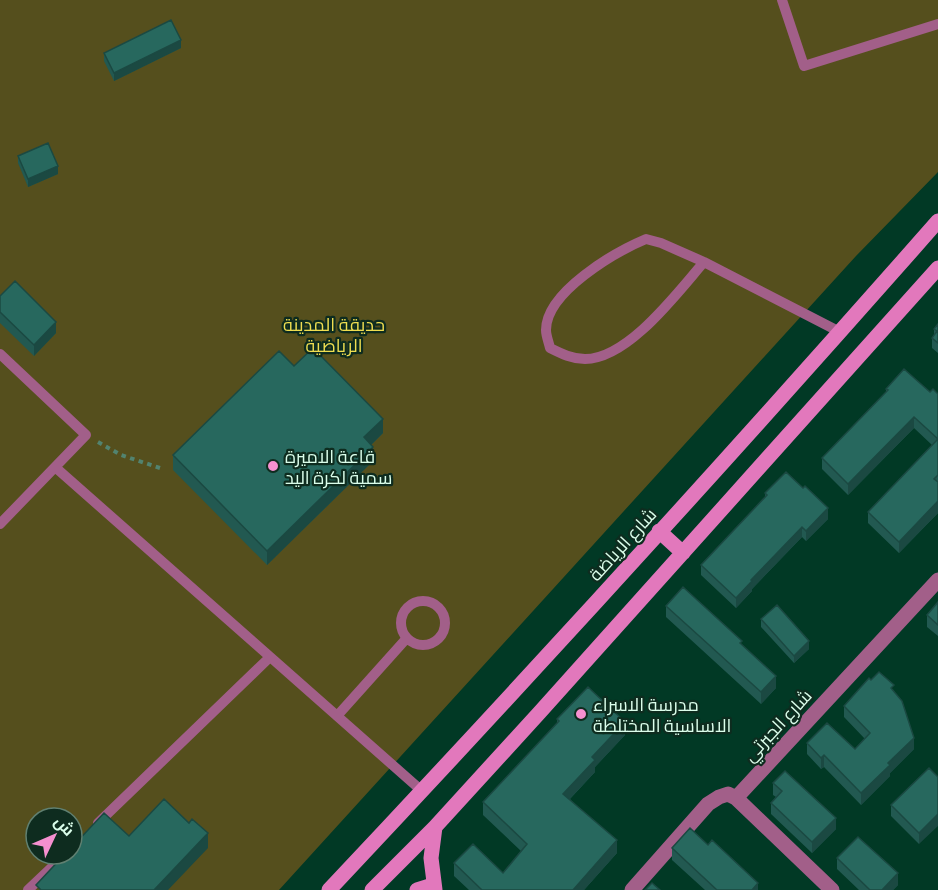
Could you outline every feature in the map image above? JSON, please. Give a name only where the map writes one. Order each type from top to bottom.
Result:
[{"type":"main road","name":"شارع الرياضة","points":[[329,890],[748,436],[938,221]]},
{"type":"main road","points":[[372,890],[435,827],[938,268]]},
{"type":"main road","points":[[659,531],[683,554]]},
{"type":"main road","points":[[417,890],[434,887],[431,858],[435,827]]},
{"type":"street","name":"شارع الجبرتي","points":[[736,798],[938,580]]},
{"type":"street","points":[[632,890],[708,804],[728,794],[736,798],[832,890]]},
{"type":"lane","points":[[782,0],[804,66],[938,24]]},
{"type":"lane","points":[[704,262],[658,314],[635,336],[613,352],[587,359],[570,357],[550,348],[546,331],[549,316],[555,304],[575,282],[626,247],[646,239],[661,243],[704,262],[840,332]]},
{"type":"lane","points":[[0,354],[86,435],[0,524]]},
{"type":"lane","points":[[55,467],[422,791]]},
{"type":"lane","points":[[416,602],[430,602],[437,606],[442,612],[445,626],[439,639],[426,646],[419,646],[406,639],[400,625],[404,611],[416,602]]},
{"type":"lane","points":[[337,716],[406,639]]},
{"type":"lane","points":[[89,831],[270,657]]},
{"type":"lane","points":[[28,890],[53,866]]},
{"type":"path","points":[[86,435],[121,455],[160,468]]},
{"type":"green space","name":"حديقة المدينة الرياضية","points":[[0,0],[938,0],[938,172],[856,256],[279,890],[0,890]]},
{"type":"building","points":[[171,20],[181,40],[114,73],[104,53]]},
{"type":"building","points":[[48,143],[58,166],[28,179],[18,156]]},
{"type":"building","points":[[15,281],[56,322],[34,345],[0,312],[0,296]]},
{"type":"building","points":[[938,324],[938,343],[932,338],[937,331],[934,329]]},
{"type":"building","name":"قاعة الاميرة سمية لكرة اليد","points":[[313,348],[383,419],[364,437],[373,447],[267,551],[173,455],[279,351],[294,366]]},
{"type":"building","points":[[904,369],[930,392],[933,389],[938,394],[938,439],[914,417],[848,484],[822,458],[888,390],[886,389]]},
{"type":"building","points":[[938,439],[938,475],[934,479],[938,482],[938,501],[899,542],[868,512]]},
{"type":"building","points":[[786,472],[828,508],[806,531],[802,527],[736,598],[701,565]]},
{"type":"building","points":[[683,587],[776,676],[761,692],[666,606]]},
{"type":"building","points":[[938,602],[938,625],[927,615]]},
{"type":"building","points":[[777,605],[809,641],[794,656],[761,619]]},
{"type":"building","points":[[879,672],[894,685],[891,688],[902,701],[914,738],[861,793],[824,755],[821,758],[807,743],[827,723],[855,749],[870,733],[844,706],[869,678],[871,680]]},
{"type":"building","points":[[588,687],[625,722],[592,757],[595,760],[563,794],[617,840],[573,890],[482,890],[454,863],[473,844],[503,873],[527,844],[483,802]]},
{"type":"building","points":[[929,768],[938,777],[938,814],[919,833],[891,805]]},
{"type":"building","points":[[785,771],[836,818],[812,842],[771,803],[782,791],[773,783]]},
{"type":"building","points":[[164,799],[189,823],[192,819],[208,833],[154,890],[41,890],[36,885],[54,866],[84,866],[84,834],[104,813],[129,836]]},
{"type":"building","points":[[690,828],[708,845],[712,840],[758,883],[752,890],[717,890],[672,848]]},
{"type":"building","points":[[858,837],[898,873],[882,890],[870,890],[837,858]]},
{"type":"building","points":[[652,883],[660,890],[645,890]]},
{"type":"place","name":"قاعة الاميرة سمية لكرة اليد","points":[[273,466]]},
{"type":"place","name":"مدرسة الاسراء الاساسية المختلطة","points":[[581,714]]}]
